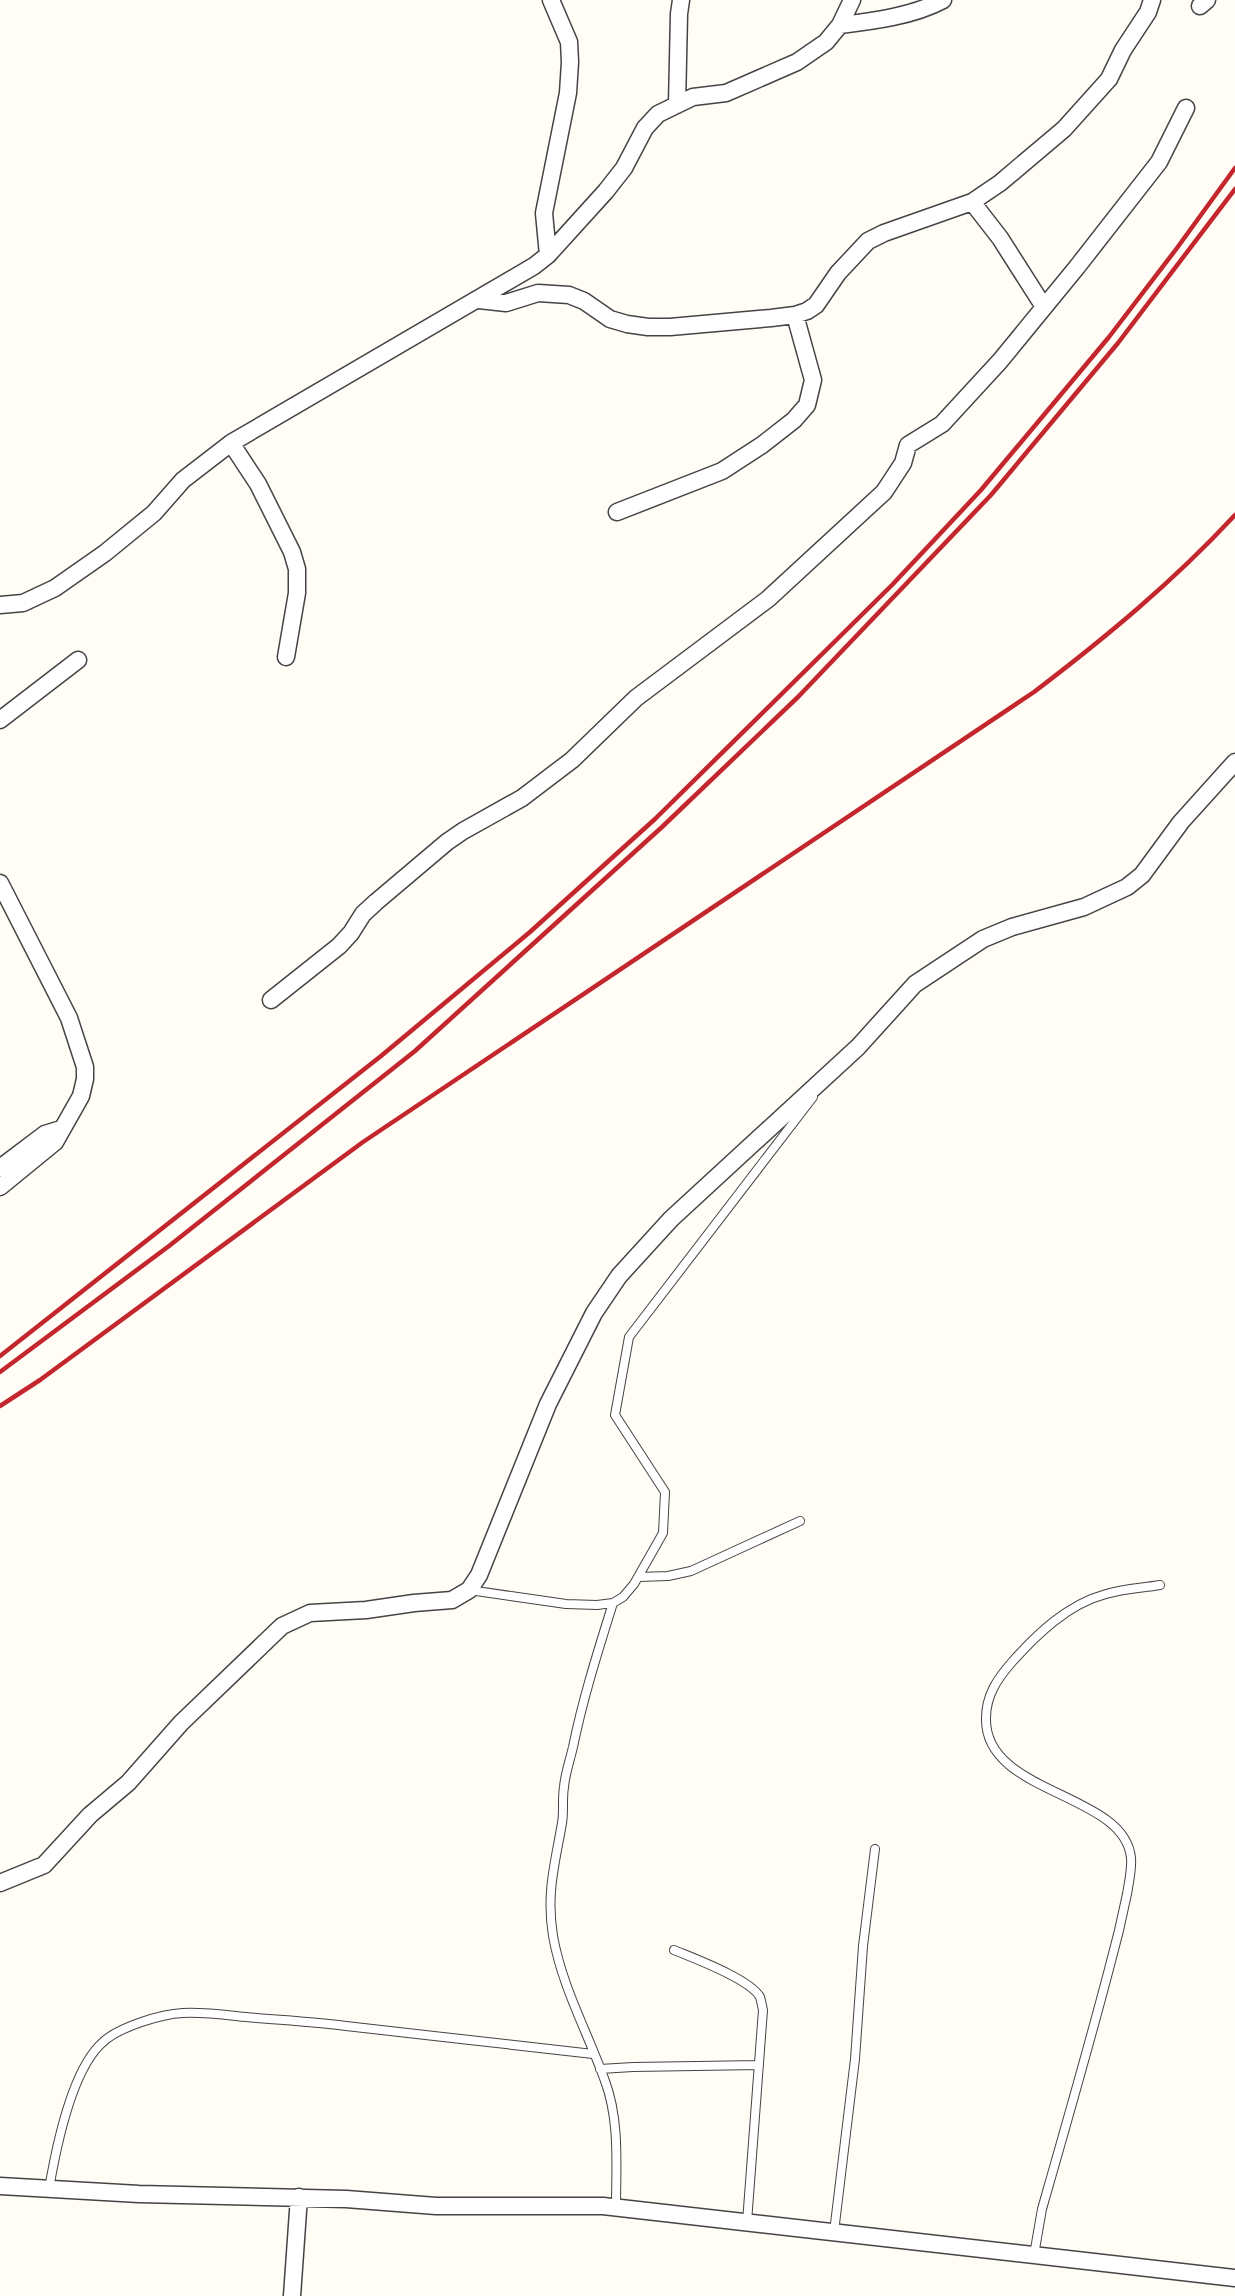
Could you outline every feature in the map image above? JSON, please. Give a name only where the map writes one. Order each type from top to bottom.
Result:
[{"type":"street","points":[[548,255],[544,213],[568,93],[570,62],[569,42],[551,0]]},
{"type":"street","points":[[677,105],[681,0]]},
{"type":"street","points":[[0,605],[23,603],[54,588],[154,513],[183,480],[231,443],[534,266],[548,255],[606,191],[624,168],[645,128],[658,114],[693,97],[726,93],[797,62],[826,42],[840,26],[852,0]]},
{"type":"street","points":[[840,26],[899,15],[944,0]]},
{"type":"street","points":[[479,300],[506,303],[538,293],[569,295],[578,298],[610,319],[648,327],[795,315],[807,311],[816,305],[838,273],[868,241],[884,232],[972,202],[1000,183],[1064,129],[1102,90],[1123,50],[1148,12],[1152,0]]},
{"type":"street","points":[[271,1000],[339,946],[363,914],[447,842],[522,798],[556,773],[591,743],[636,698],[768,599],[884,492],[900,469],[908,445],[942,424],[1000,361],[1159,162],[1186,108]]},
{"type":"street","points":[[972,202],[1000,238],[1044,307]]},
{"type":"street","points":[[617,512],[722,471],[762,445],[794,420],[807,405],[813,380],[795,315]]},
{"type":"street","points":[[231,443],[258,484],[297,569],[297,593],[286,657]]},
{"type":"street","points":[[0,720],[78,660]]},
{"type":"street","points":[[0,1883],[44,1865],[90,1815],[128,1783],[181,1723],[282,1626],[310,1613],[366,1610],[414,1602],[452,1600],[469,1590],[479,1575],[548,1404],[594,1313],[619,1276],[671,1219],[834,1069],[915,984],[983,939],[1012,927],[1084,907],[1127,887],[1142,874],[1181,822],[1235,762]]},
{"type":"street","points":[[0,883],[69,1018],[85,1067],[81,1096],[55,1142],[0,1187]]},
{"type":"street","points":[[0,1168],[45,1134],[61,1129]]},
{"type":"street","points":[[0,2186],[139,2194],[299,2197],[436,2206],[616,2208],[1235,2278]]},
{"type":"street","points":[[292,2296],[299,2197]]},
{"type":"lane","points":[[469,1590],[566,1604],[597,1605],[613,1602],[623,1597],[639,1578],[663,1533],[665,1492],[615,1415],[629,1337],[834,1069]]},
{"type":"lane","points":[[639,1578],[668,1576],[691,1571],[800,1521]]},
{"type":"lane","points":[[1034,2255],[1042,2209],[1120,1928],[1131,1858],[1122,1833],[1114,1824],[1038,1784],[1006,1762],[991,1744],[986,1730],[987,1702],[991,1691],[1010,1665],[1032,1640],[1066,1612],[1105,1594],[1160,1585]]},
{"type":"lane","points":[[613,1602],[576,1731],[564,1787],[563,1821],[550,1879],[553,1936],[579,2021],[608,2091],[616,2133],[616,2208]]},
{"type":"lane","points":[[834,2232],[855,2059],[863,1946],[875,1849]]},
{"type":"lane","points":[[674,1950],[722,1970],[753,1988],[760,1997],[763,2010],[747,2222]]},
{"type":"lane","points":[[49,2188],[57,2146],[80,2075],[89,2057],[104,2041],[128,2027],[168,2015],[182,2013],[225,2015],[310,2022],[593,2054]]},
{"type":"lane","points":[[600,2069],[759,2065]]},
{"type":"railway","points":[[0,1356],[381,1056],[530,932],[655,819],[892,585],[981,490],[1109,337],[1235,168]]},
{"type":"railway","points":[[0,1372],[169,1246],[415,1051],[662,827],[798,697],[991,495],[1118,343],[1235,189]]},
{"type":"railway","points":[[0,1406],[40,1380],[363,1142],[1034,692],[1138,608],[1188,563],[1235,515]]}]
